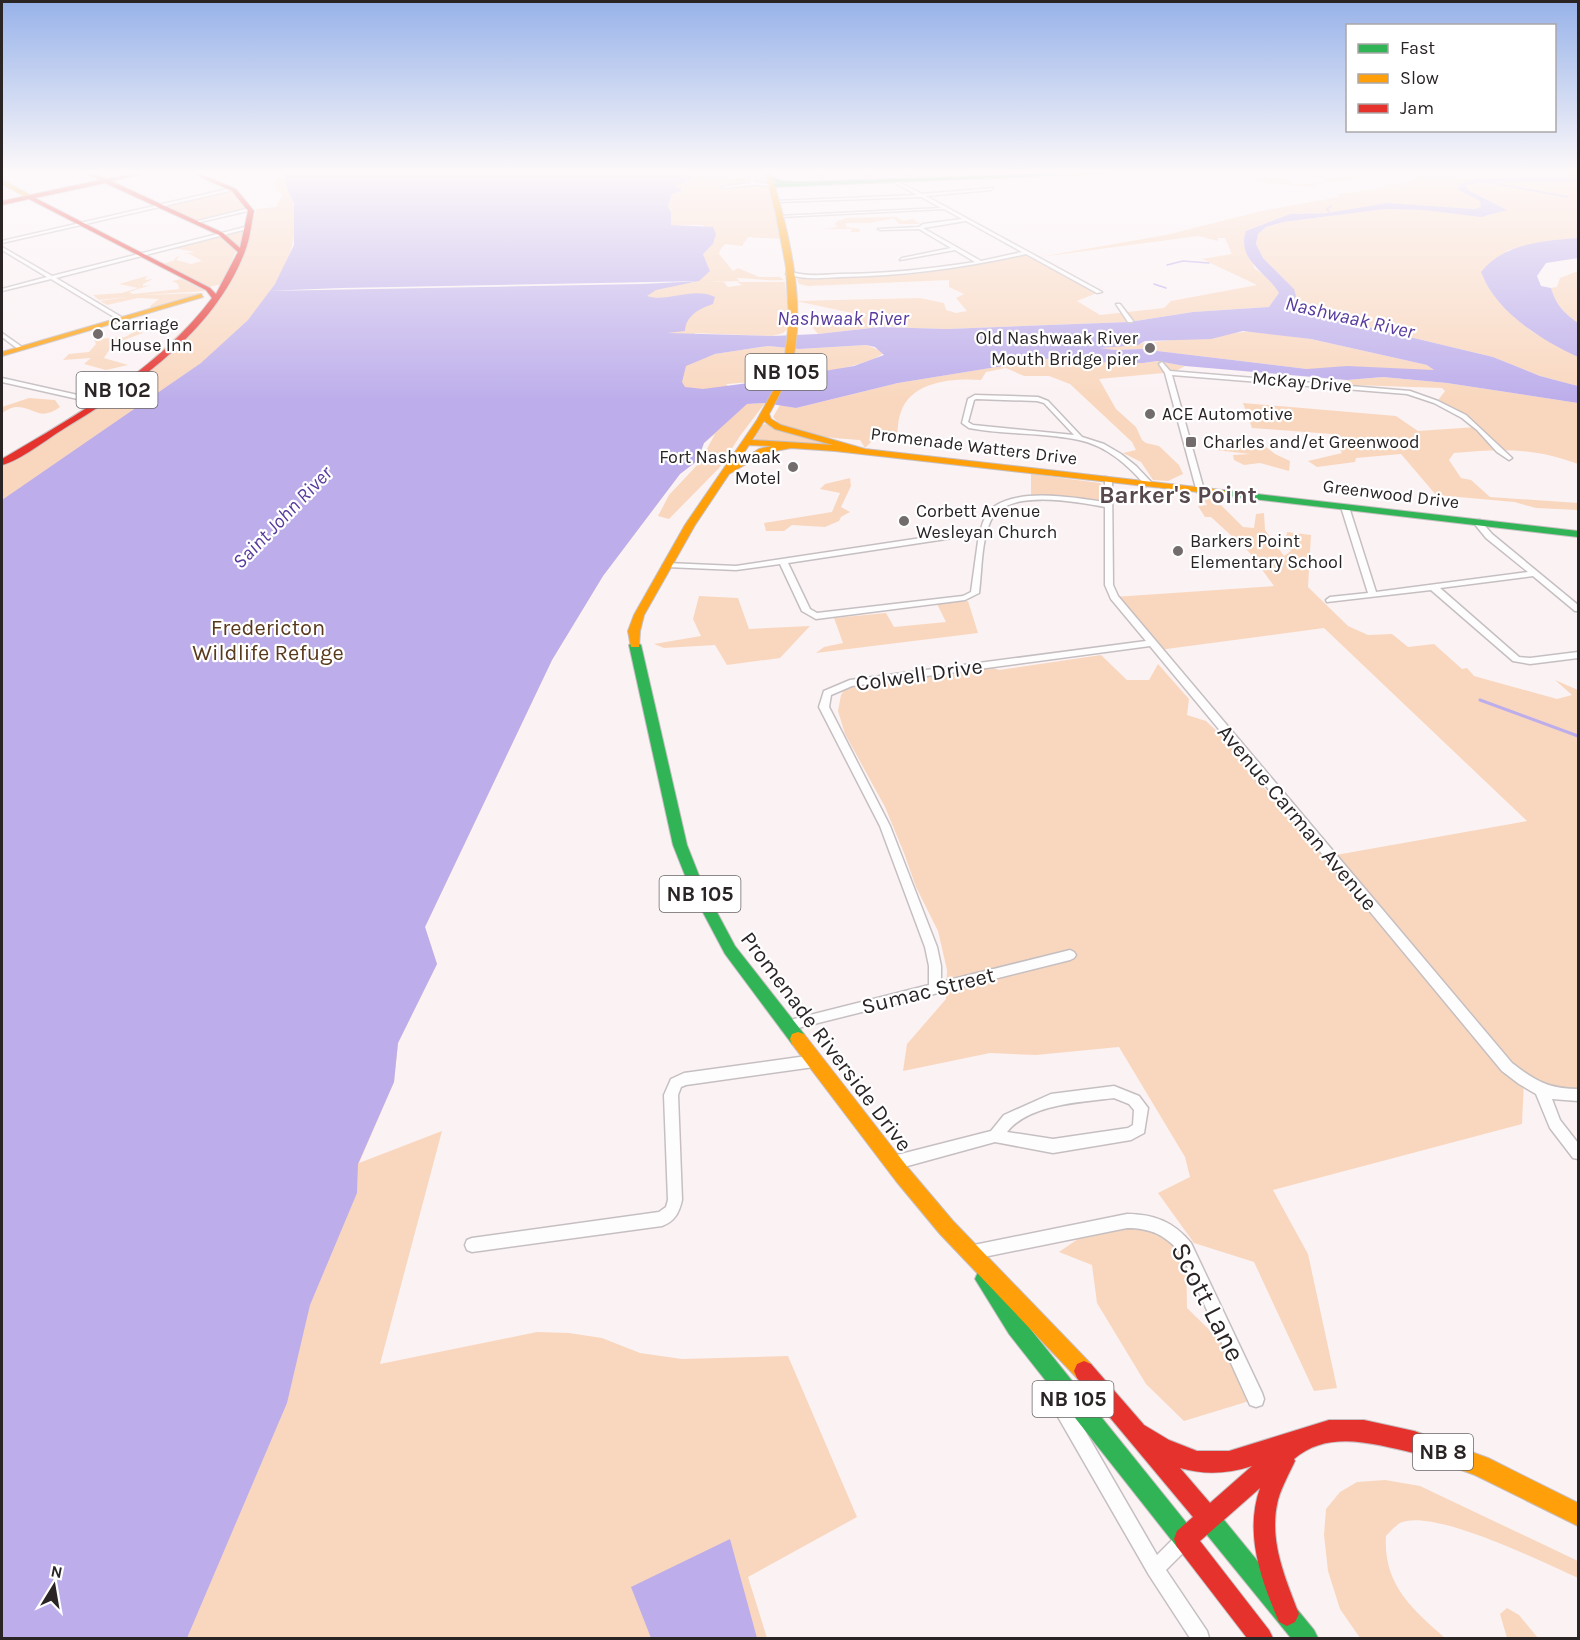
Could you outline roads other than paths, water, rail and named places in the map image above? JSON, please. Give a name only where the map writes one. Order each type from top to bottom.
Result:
[{"type":"main road","points":[[125,248],[213,293]]},
{"type":"main road","points":[[236,248],[240,251]]},
{"type":"main road","name":"NB 102","points":[[2,462],[100,402],[162,357],[213,293],[241,248]]},
{"type":"main road","name":"NB 105","points":[[744,442],[764,413],[788,366],[795,327],[785,248]]},
{"type":"main road","points":[[2,354],[213,293]]},
{"type":"main road","points":[[764,413],[768,422],[778,427],[863,452]]},
{"type":"main road","name":"Promenade Watters Drive","points":[[744,442],[863,452],[1200,490]]},
{"type":"main road","name":"Promenade Riverside Drive","points":[[744,442],[667,565],[639,615],[634,639],[680,845],[697,888],[730,950],[893,1163],[969,1253],[1063,1346],[1139,1434],[1306,1638]]},
{"type":"main road","points":[[722,477],[750,456],[792,445]]},
{"type":"main road","name":"Greenwood Drive","points":[[1200,490],[1578,534]]},
{"type":"main road","name":"Promenade Riverside Drive","points":[[969,1253],[1016,1327],[1261,1638]]},
{"type":"main road","name":"NB 8","points":[[1185,1539],[1207,1516],[1299,1440],[1327,1430],[1362,1429],[1402,1437],[1494,1473],[1578,1515]]},
{"type":"main road","points":[[1139,1434],[1182,1460],[1204,1463],[1231,1461],[1299,1440]]},
{"type":"main road","points":[[1287,1614],[1268,1563],[1263,1533],[1262,1503],[1269,1482],[1299,1440]]},
{"type":"street","points":[[2,248],[121,319]]},
{"type":"street","points":[[2,290],[168,248]]},
{"type":"street","points":[[902,259],[957,248],[981,262]]},
{"type":"street","points":[[1015,248],[1099,292]]},
{"type":"street","points":[[789,277],[893,274],[981,262],[1025,253]]},
{"type":"street","points":[[1118,305],[1129,319]]},
{"type":"street","points":[[2,335],[20,348]]},
{"type":"street","points":[[1162,364],[1168,373],[1200,490]]},
{"type":"street","name":"McKay Drive","points":[[1168,373],[1391,390],[1415,394],[1471,422],[1491,444],[1509,458]]},
{"type":"street","points":[[2,380],[100,402]]},
{"type":"street","points":[[1080,438],[1046,402],[1038,399],[975,397],[971,399],[965,423],[971,427],[1080,438],[1122,455],[1149,484]]},
{"type":"street","name":"Avenue Carman Avenue","points":[[1108,479],[1110,591],[1507,1067],[1524,1081],[1542,1091],[1561,1096],[1578,1095]]},
{"type":"street","points":[[783,561],[806,611],[816,616],[965,598],[975,593],[985,531],[992,510],[1016,501],[1045,498],[1107,505]]},
{"type":"street","points":[[1345,507],[1373,594]]},
{"type":"street","points":[[1477,522],[1490,536],[1578,609]]},
{"type":"street","points":[[667,565],[736,568],[985,531]]},
{"type":"street","points":[[1330,600],[1534,573]]},
{"type":"street","points":[[1433,587],[1516,659],[1530,661],[1578,655]]},
{"type":"street","name":"Colwell Drive","points":[[935,989],[935,966],[931,947],[885,826],[824,706],[827,693],[850,683],[1152,643]]},
{"type":"street","name":"Sumac Street","points":[[786,1026],[1070,955]]},
{"type":"street","points":[[472,1245],[662,1219],[672,1211],[675,1200],[671,1095],[675,1083],[684,1079],[814,1060]]},
{"type":"street","points":[[1542,1091],[1554,1124],[1578,1153]]},
{"type":"street","points":[[893,1163],[995,1136],[1053,1146],[1131,1134],[1139,1128],[1141,1108],[1134,1100],[1113,1092],[1051,1100],[1009,1119],[995,1136]]},
{"type":"street","name":"Scott Lane","points":[[969,1253],[1126,1221],[1144,1220],[1160,1224],[1176,1235],[1186,1248],[1256,1399]]},
{"type":"street","points":[[1016,1327],[1155,1569],[1200,1638]]},
{"type":"street","points":[[1155,1569],[1185,1539]]},
{"type":"water","name":"Fredericton Wildlife Refuge","points":[[293,248],[709,248],[703,254],[710,271],[699,281],[656,290],[647,296],[663,298],[698,293],[715,297],[713,304],[702,308],[690,317],[685,331],[667,333],[773,336],[880,327],[947,329],[1129,322],[1193,312],[1269,307],[1279,293],[1254,265],[1245,248],[1258,248],[1263,258],[1294,289],[1298,303],[1292,307],[1297,310],[1493,357],[1540,376],[1578,386],[1578,403],[1447,383],[1383,377],[1347,380],[1185,366],[1157,361],[1089,362],[1059,357],[898,383],[796,408],[765,403],[747,404],[704,443],[697,461],[680,474],[603,576],[552,660],[425,927],[437,964],[398,1043],[394,1082],[358,1164],[357,1193],[310,1305],[287,1403],[187,1638],[2,1638],[2,500],[201,363],[248,320],[275,284]],"holes":[[[1243,331],[1311,339],[1427,365],[1434,370],[1347,366],[1307,369],[1141,349],[1100,348],[1138,345],[1145,341],[1211,339]],[[866,345],[875,347],[884,355],[854,366],[703,389],[685,387],[682,382],[686,366],[715,354],[768,346],[799,349]]]},
{"type":"water","points":[[1578,248],[1578,258],[1546,263],[1537,276],[1541,286],[1551,288],[1561,308],[1578,323],[1578,357],[1549,342],[1521,323],[1497,300],[1488,286],[1481,272],[1490,262],[1513,249]]},
{"type":"water","points":[[730,1539],[757,1638],[651,1638],[631,1587]]},
{"type":"waterway","points":[[1167,265],[1183,261],[1209,263]]},
{"type":"waterway","points":[[1154,284],[1166,288]]},
{"type":"waterway","points":[[1480,700],[1578,736]]},
{"type":"place","name":"Carriage House Inn","points":[[98,334]]},
{"type":"place","name":"Old Nashwaak River Mouth Bridge pier","points":[[1150,348]]},
{"type":"place","name":"ACE Automotive","points":[[1150,414]]},
{"type":"place","name":"Charles and/et Greenwood","points":[[1191,442]]},
{"type":"place","name":"Fort Nashwaak Motel","points":[[793,467]]},
{"type":"place","name":"Corbett Avenue Wesleyan Church","points":[[904,521]]},
{"type":"place","name":"Barkers Point Elementary School","points":[[1178,551]]},
{"type":"district","name":"Barker's Point","points":[[1178,495]]},
{"type":"water label","name":"Nashwaak River","points":[[1350,317]]},
{"type":"water label","name":"Nashwaak River","points":[[843,318]]},
{"type":"water label","name":"Saint John River","points":[[282,517]]}]
